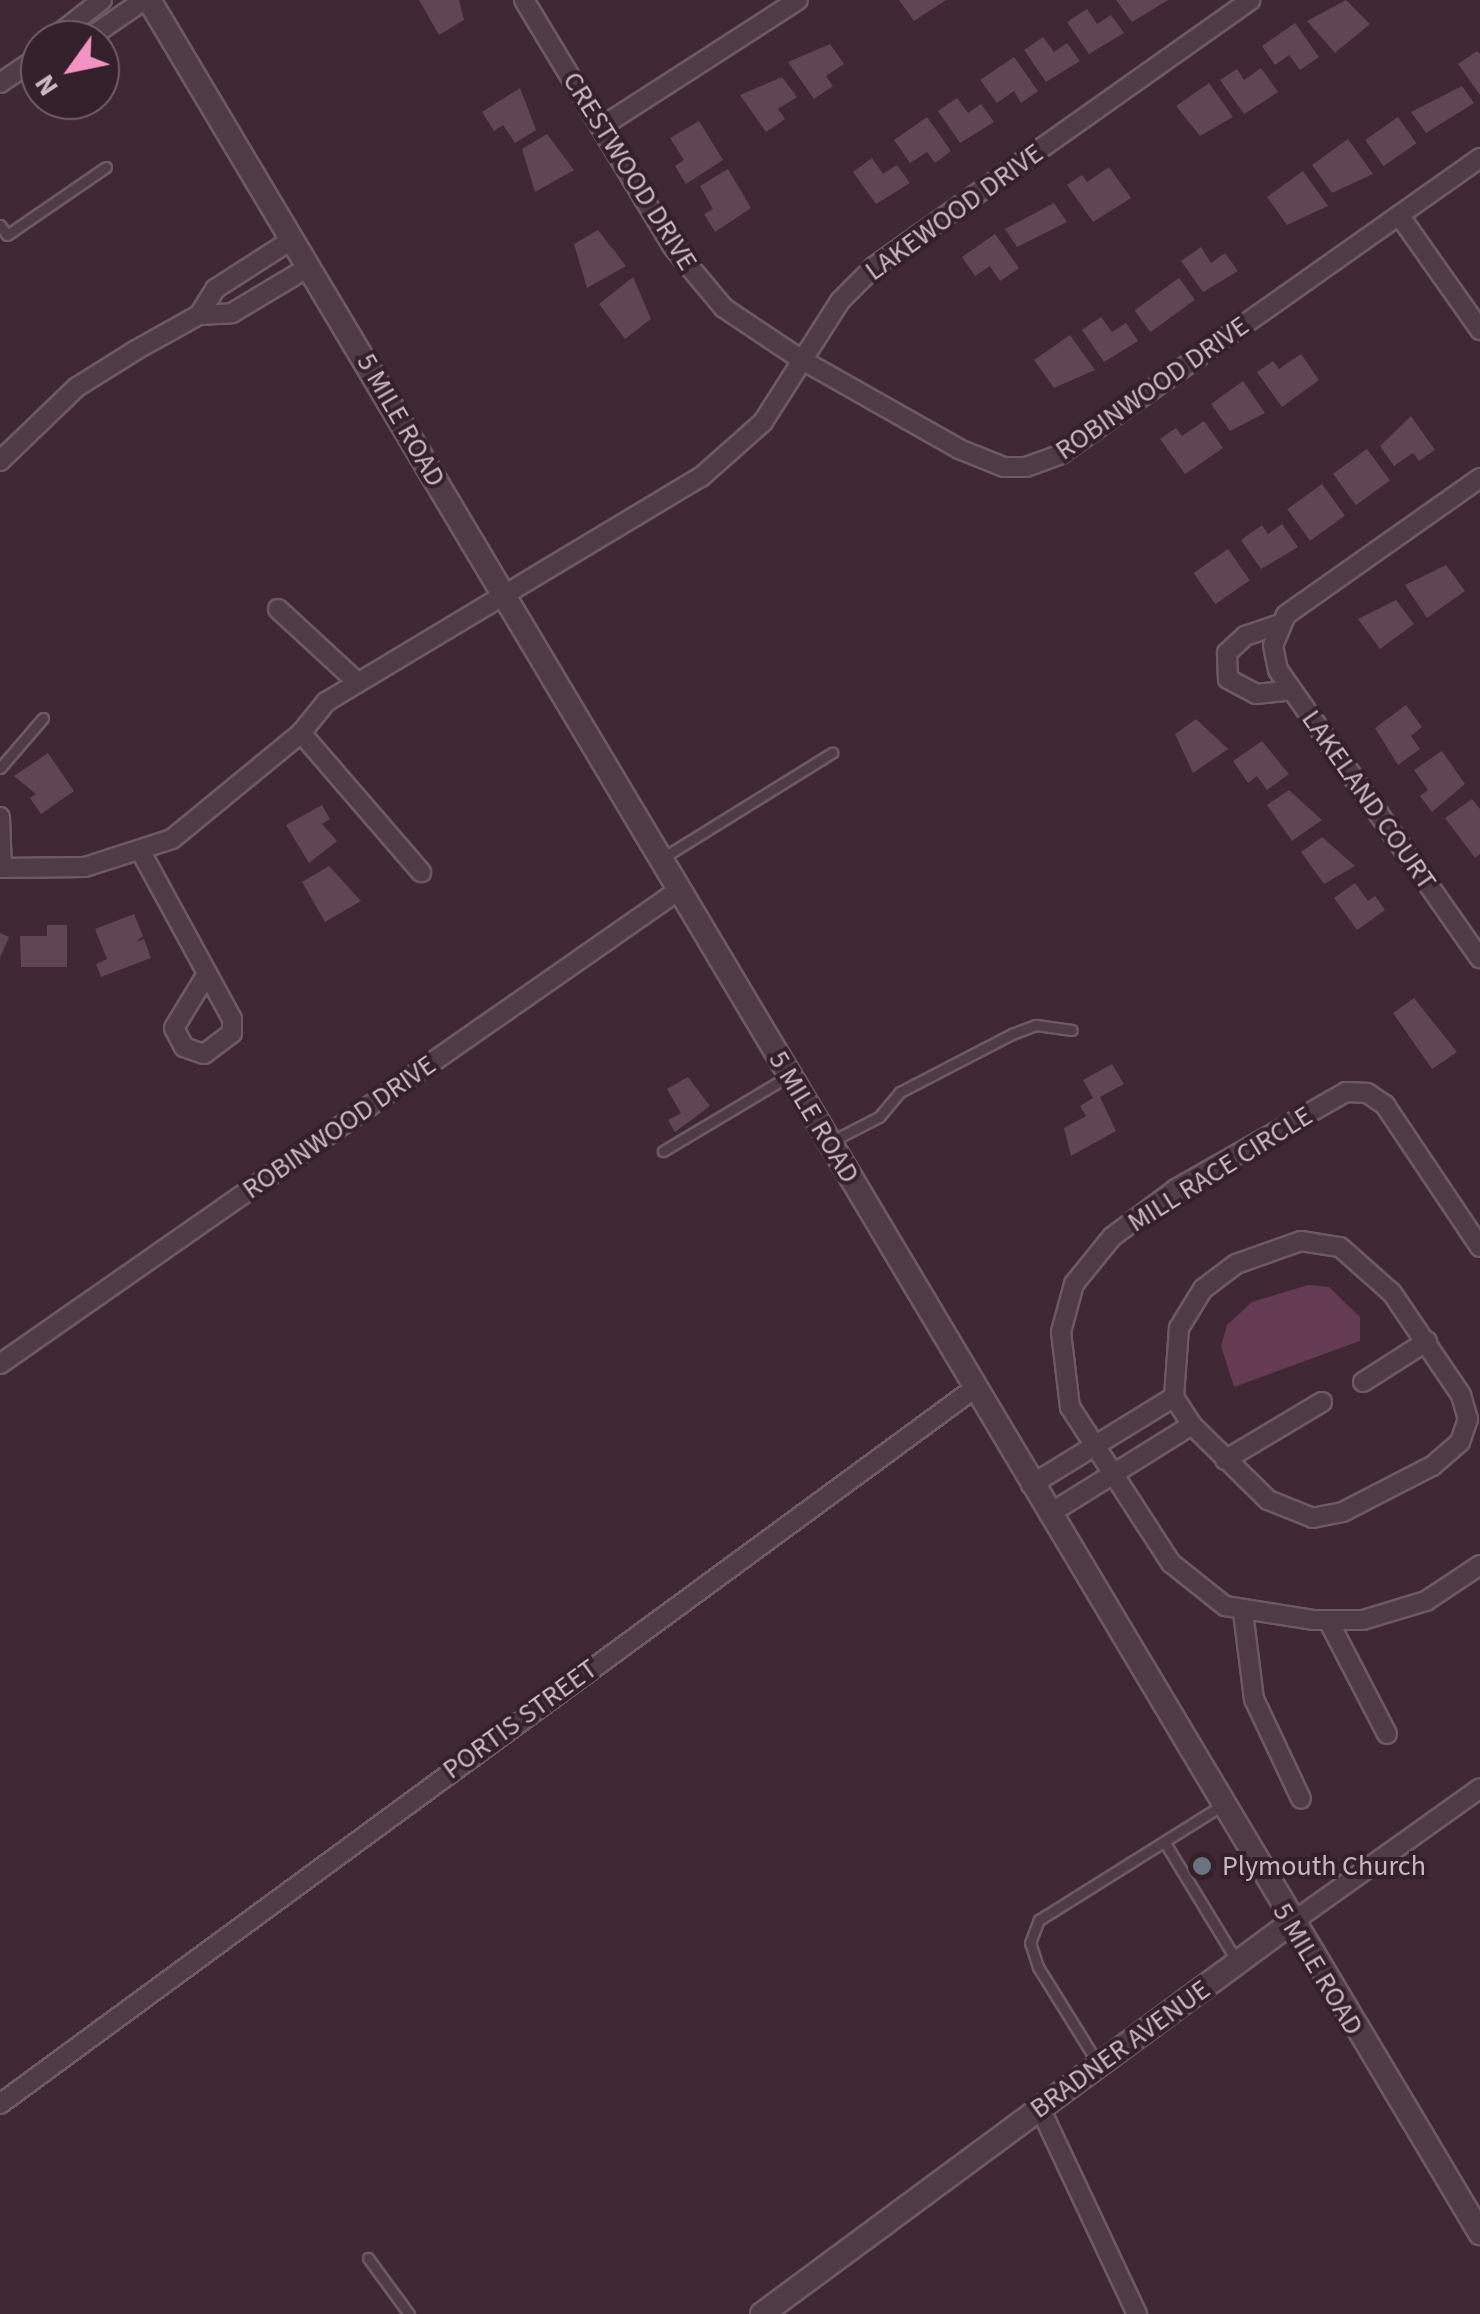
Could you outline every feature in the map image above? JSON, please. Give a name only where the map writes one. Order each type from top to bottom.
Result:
[{"type":"street","points":[[76,20],[102,0]]},
{"type":"street","points":[[116,20],[147,0]]},
{"type":"street","name":"5 MILE ROAD","points":[[147,0],[662,858],[1221,1806],[1480,2233]]},
{"type":"street","name":"CRESTWOOD DRIVE","points":[[524,0],[702,285],[759,335],[802,360]]},
{"type":"street","points":[[601,127],[798,0]]},
{"type":"street","name":"LAKEWOOD DRIVE","points":[[1,868],[84,867],[140,852],[208,813],[302,733],[326,702],[356,681],[720,464],[763,422],[840,301],[875,266],[1250,0]]},
{"type":"street","name":"ROBINWOOD DRIVE","points":[[802,360],[986,463],[1026,467],[1061,454],[1480,158]]},
{"type":"street","points":[[1399,215],[1480,330]]},
{"type":"street","points":[[0,461],[76,388],[199,314],[214,289],[293,239]]},
{"type":"street","points":[[199,314],[232,313],[309,267]]},
{"type":"street","points":[[1292,690],[1274,656],[1280,624],[1480,478]]},
{"type":"street","points":[[278,609],[356,681]]},
{"type":"street","name":"LAKELAND COURT","points":[[1280,624],[1244,636],[1226,653],[1228,679],[1256,694],[1292,690],[1480,958]]},
{"type":"street","points":[[302,733],[421,872]]},
{"type":"street","points":[[0,817],[1,868]]},
{"type":"street","points":[[140,852],[207,974]]},
{"type":"street","name":"ROBINWOOD DRIVE","points":[[0,1364],[679,890]]},
{"type":"street","name":"MILL RACE CIRCLE","points":[[1480,1247],[1385,1105],[1368,1093],[1336,1096],[1176,1190],[1089,1260],[1066,1305],[1060,1354],[1070,1407],[1171,1563],[1206,1594],[1242,1612],[1330,1622],[1378,1616],[1426,1601],[1480,1565]]},
{"type":"street","points":[[1301,1241],[1340,1247],[1360,1262],[1426,1340],[1461,1395],[1468,1419],[1460,1442],[1432,1466],[1342,1512],[1313,1518],[1280,1509],[1225,1460],[1192,1425],[1174,1397],[1179,1328],[1202,1289],[1236,1264],[1301,1241]]},
{"type":"street","points":[[1363,1382],[1426,1340]]},
{"type":"street","name":"PORTIS STREET","points":[[0,2104],[975,1388]]},
{"type":"street","points":[[1031,1484],[1174,1397]]},
{"type":"street","points":[[1225,1460],[1322,1402]]},
{"type":"street","points":[[1049,1514],[1192,1425]]},
{"type":"street","points":[[1242,1612],[1254,1699],[1301,1799]]},
{"type":"street","points":[[1330,1622],[1388,1734]]},
{"type":"street","name":"BRADNER AVENUE","points":[[762,2314],[1480,1788]]},
{"type":"street","points":[[1040,2108],[1138,2314]]},
{"type":"lane","points":[[0,225],[3,237],[106,167]]},
{"type":"lane","points":[[0,768],[43,718]]},
{"type":"lane","points":[[662,858],[832,754]]},
{"type":"lane","points":[[829,1143],[879,1118],[900,1092],[1012,1034],[1036,1025],[1072,1030]]},
{"type":"lane","points":[[663,1151],[790,1076]]},
{"type":"lane","points":[[1099,2065],[1038,1967],[1030,1943],[1039,1920],[1221,1806]]},
{"type":"lane","points":[[1165,1843],[1237,1963]]},
{"type":"lane","points":[[368,2258],[409,2314]]},
{"type":"shaded area","points":[[1308,1285],[1329,1287],[1360,1317],[1360,1341],[1234,1387],[1221,1346],[1227,1325],[1252,1302]]},
{"type":"building","points":[[419,0],[459,0],[464,20],[439,35]]},
{"type":"building","points":[[899,0],[946,0],[914,21]]},
{"type":"building","points":[[1116,0],[1168,0],[1132,22]]},
{"type":"building","points":[[1346,0],[1370,24],[1335,53],[1307,21]]},
{"type":"building","points":[[1087,9],[1097,24],[1111,15],[1124,33],[1089,54],[1067,22]]},
{"type":"building","points":[[1295,23],[1319,57],[1300,70],[1289,55],[1275,65],[1262,46]]},
{"type":"building","points":[[1043,37],[1054,52],[1067,43],[1080,61],[1046,82],[1024,50]]},
{"type":"building","points":[[830,44],[844,64],[826,76],[833,86],[814,99],[788,62]]},
{"type":"building","points":[[1477,51],[1480,54],[1480,95],[1458,64]]},
{"type":"building","points":[[1014,57],[1038,91],[1021,103],[1014,91],[997,103],[980,80]]},
{"type":"building","points":[[1261,68],[1278,92],[1244,114],[1220,80],[1237,69],[1244,80]]},
{"type":"building","points":[[782,77],[797,97],[778,109],[785,119],[766,132],[740,95]]},
{"type":"building","points":[[1209,83],[1233,117],[1200,136],[1176,106]]},
{"type":"building","points":[[1462,86],[1474,103],[1426,133],[1411,112]]},
{"type":"building","points":[[520,88],[536,130],[515,143],[503,125],[494,131],[482,112]]},
{"type":"building","points":[[957,98],[968,113],[981,104],[994,122],[960,143],[938,111]]},
{"type":"building","points":[[927,117],[951,151],[935,163],[927,152],[910,163],[894,140]]},
{"type":"building","points":[[1398,117],[1416,143],[1384,166],[1365,140]]},
{"type":"building","points":[[699,121],[723,160],[686,184],[675,166],[684,160],[670,138]]},
{"type":"building","points":[[547,134],[574,170],[535,192],[522,149]]},
{"type":"building","points":[[1348,139],[1373,174],[1332,193],[1312,165]]},
{"type":"building","points":[[872,158],[883,174],[897,165],[910,183],[876,204],[853,172]]},
{"type":"building","points":[[1109,167],[1131,198],[1093,222],[1067,185],[1082,175],[1087,182]]},
{"type":"building","points":[[728,169],[751,208],[715,232],[704,214],[713,209],[700,186]]},
{"type":"building","points":[[1303,171],[1328,206],[1287,225],[1267,197]]},
{"type":"building","points":[[1054,203],[1067,222],[1017,247],[1005,229]]},
{"type":"building","points":[[598,230],[626,266],[587,288],[574,244]]},
{"type":"building","points":[[995,234],[1019,268],[1000,281],[990,266],[975,276],[962,257]]},
{"type":"building","points":[[1201,247],[1211,263],[1225,253],[1238,271],[1203,292],[1181,261]]},
{"type":"building","points":[[633,277],[651,319],[625,339],[599,304]]},
{"type":"building","points":[[1179,278],[1195,300],[1150,332],[1135,310]]},
{"type":"building","points":[[1101,317],[1112,332],[1126,323],[1138,341],[1104,362],[1082,330]]},
{"type":"building","points":[[1070,335],[1095,370],[1054,388],[1034,360]]},
{"type":"building","points":[[1301,354],[1319,380],[1282,407],[1257,372],[1273,361],[1279,369]]},
{"type":"building","points":[[1243,381],[1265,413],[1230,431],[1211,404]]},
{"type":"building","points":[[1411,416],[1435,450],[1419,461],[1413,453],[1394,466],[1380,446]]},
{"type":"building","points":[[1204,421],[1223,448],[1185,474],[1160,439],[1176,428],[1182,436]]},
{"type":"building","points":[[1367,449],[1390,481],[1356,505],[1333,474]]},
{"type":"building","points":[[1322,484],[1345,516],[1310,541],[1287,509]]},
{"type":"building","points":[[1282,524],[1298,547],[1261,569],[1241,540],[1262,525],[1268,534]]},
{"type":"building","points":[[1228,549],[1250,580],[1215,604],[1194,573]]},
{"type":"building","points":[[1446,565],[1465,591],[1427,618],[1405,585]]},
{"type":"building","points":[[1396,600],[1414,624],[1380,649],[1358,619]]},
{"type":"building","points":[[1406,705],[1422,727],[1411,736],[1420,749],[1398,765],[1375,728]]},
{"type":"building","points":[[1196,719],[1228,749],[1193,773],[1175,734]]},
{"type":"building","points":[[1262,741],[1289,774],[1267,790],[1257,776],[1248,783],[1233,761]]},
{"type":"building","points":[[1442,751],[1465,784],[1432,812],[1420,796],[1428,790],[1414,770]]},
{"type":"building","points":[[48,753],[74,791],[41,814],[30,798],[36,794],[14,776]]},
{"type":"building","points":[[1289,790],[1322,820],[1292,841],[1267,805]]},
{"type":"building","points":[[1472,799],[1480,809],[1480,854],[1475,858],[1445,818]]},
{"type":"building","points":[[322,805],[330,819],[322,824],[337,841],[309,863],[286,825]]},
{"type":"building","points":[[1322,837],[1355,866],[1324,884],[1301,852]]},
{"type":"building","points":[[329,866],[361,901],[325,922],[302,882]]},
{"type":"building","points":[[1355,883],[1368,901],[1375,896],[1385,910],[1357,930],[1334,898]]},
{"type":"building","points":[[134,914],[143,936],[136,942],[144,939],[151,958],[101,977],[96,964],[107,959],[95,929]]},
{"type":"building","points":[[47,925],[67,925],[67,967],[21,967],[20,936],[47,936]]},
{"type":"building","points":[[0,933],[9,937],[0,958]]},
{"type":"building","points":[[1414,998],[1457,1052],[1432,1069],[1393,1013]]},
{"type":"building","points":[[1112,1064],[1124,1084],[1100,1097],[1116,1131],[1071,1156],[1064,1128],[1086,1116],[1080,1106],[1093,1098],[1083,1080]]},
{"type":"building","points":[[688,1077],[710,1106],[675,1132],[668,1120],[681,1113],[667,1089]]},
{"type":"place","name":"Plymouth Church","points":[[1202,1866]]}]
